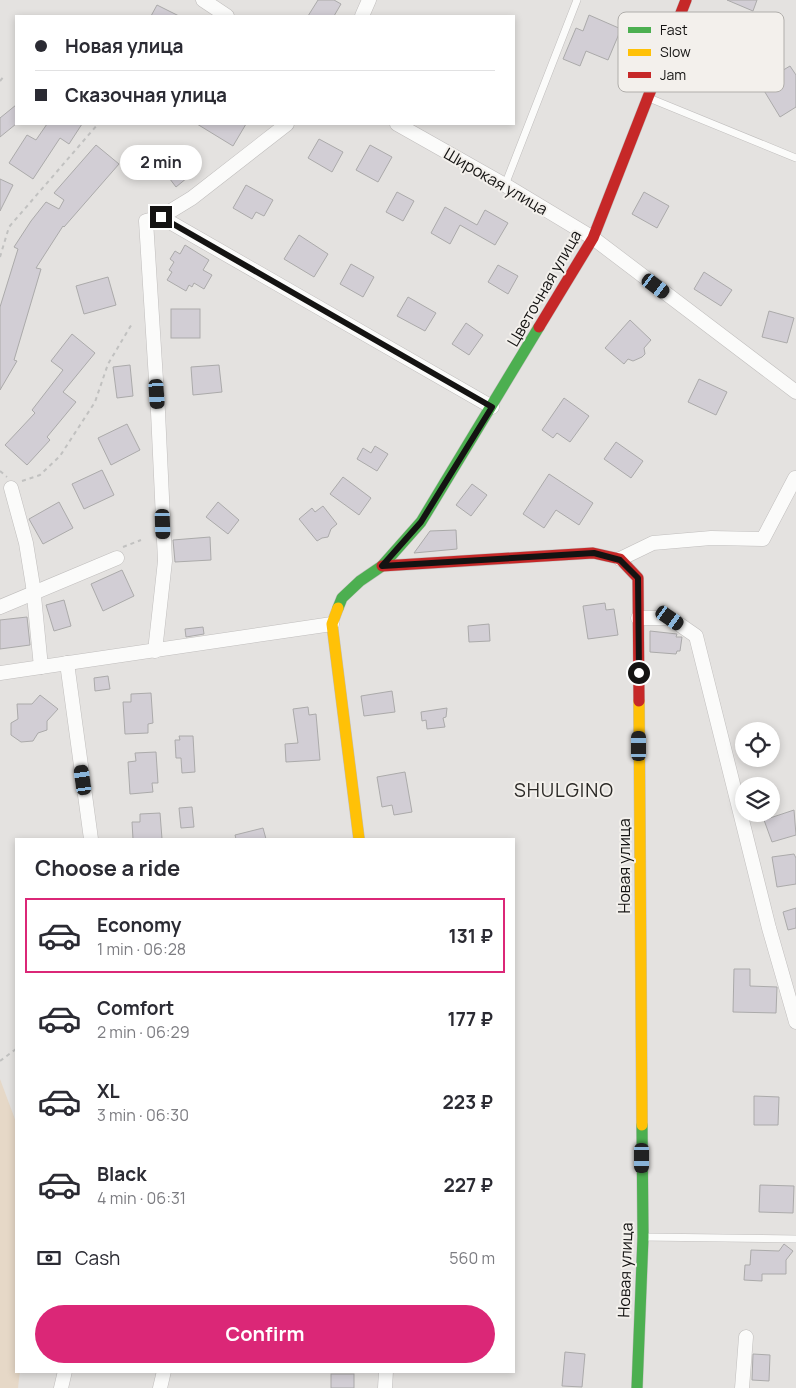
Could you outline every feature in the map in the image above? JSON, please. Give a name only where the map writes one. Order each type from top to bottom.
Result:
[{"type":"street","points":[[362,15],[369,0]]},
{"type":"street","name":"Цветочная улица","points":[[681,12],[686,0]]},
{"type":"street","points":[[209,2],[227,15]]},
{"type":"street","name":"Цветочная улица","points":[[332,624],[342,598],[360,581],[382,566],[421,522],[492,407],[593,238],[651,92]]},
{"type":"street","points":[[155,651],[165,562],[146,221],[161,217],[192,198],[286,125]]},
{"type":"street","name":"Широкая улица","points":[[399,125],[505,185],[593,238],[796,392]]},
{"type":"street","points":[[161,217],[492,407]]},
{"type":"street","points":[[620,560],[653,543],[711,538],[763,539],[795,478]]},
{"type":"street","points":[[14,485],[34,592],[41,667]]},
{"type":"street","points":[[0,607],[120,553]]},
{"type":"street","name":"Новая улица","points":[[382,566],[594,553],[620,560],[638,578],[643,1237],[637,1388]]},
{"type":"street","points":[[638,618],[670,618],[696,636],[769,928],[796,1022]]},
{"type":"street","points":[[0,673],[332,624],[358,838]]},
{"type":"street","points":[[66,663],[91,838]]},
{"type":"street","points":[[742,1388],[746,1337]]},
{"type":"street","points":[[61,1388],[65,1373]]},
{"type":"street","points":[[160,1388],[164,1373]]},
{"type":"street","points":[[385,1388],[386,1373]]},
{"type":"lane","points":[[505,185],[577,0]]},
{"type":"lane","points":[[649,98],[796,158]]},
{"type":"lane","points":[[643,1237],[796,1239]]},
{"type":"path","points":[[0,81],[6,75]]},
{"type":"path","points":[[0,257],[8,227],[97,125]]},
{"type":"path","points":[[14,485],[40,475],[60,456],[94,402],[108,364],[133,322]]},
{"type":"path","points":[[120,553],[141,540]]},
{"type":"path","points":[[0,1061],[15,1050]]},
{"type":"shaded area","points":[[0,1079],[15,1119],[15,1373],[20,1373],[18,1388],[0,1388]]},
{"type":"building","points":[[318,0],[334,0],[341,4],[335,15],[309,15]]},
{"type":"building","points":[[727,0],[757,0],[753,11]]},
{"type":"building","points":[[157,5],[177,15],[152,15]]},
{"type":"building","points":[[589,15],[618,28],[618,36],[608,60],[586,51],[580,66],[563,59],[576,28],[583,31]]},
{"type":"building","points":[[790,66],[796,75],[796,107],[780,117],[765,92],[784,92],[784,70]]},
{"type":"building","points":[[15,106],[15,125],[0,137],[0,118]]},
{"type":"building","points":[[46,125],[81,125],[69,144],[60,138],[33,179],[9,163],[27,135],[36,140]]},
{"type":"building","points":[[199,125],[245,125],[233,146]]},
{"type":"building","points":[[319,139],[343,152],[332,172],[308,158]]},
{"type":"building","points":[[96,145],[119,164],[63,226],[36,268],[41,269],[14,360],[17,361],[0,390],[0,307],[18,249],[14,247],[46,202],[59,209],[64,200],[54,193]]},
{"type":"building","points":[[370,145],[392,157],[378,182],[356,170]]},
{"type":"building","points":[[178,153],[193,173],[176,187],[160,166]]},
{"type":"building","points":[[0,179],[13,185],[0,211]]},
{"type":"building","points":[[246,185],[273,200],[264,216],[256,212],[252,219],[233,208]]},
{"type":"building","points":[[397,192],[414,201],[403,221],[386,212]]},
{"type":"building","points":[[644,192],[669,206],[657,228],[632,214]]},
{"type":"building","points":[[445,207],[477,225],[485,210],[508,223],[495,245],[460,225],[450,244],[431,233]]},
{"type":"building","points":[[299,235],[328,254],[314,277],[284,259]]},
{"type":"building","points":[[185,245],[209,260],[203,270],[212,275],[204,289],[194,283],[192,287],[189,285],[186,291],[167,280],[172,272],[169,270],[174,262],[170,259],[175,251],[180,254]]},
{"type":"building","points":[[351,264],[374,277],[363,297],[340,284]]},
{"type":"building","points":[[498,265],[518,276],[508,294],[488,282]]},
{"type":"building","points":[[704,272],[732,290],[721,306],[694,289]]},
{"type":"building","points":[[108,277],[116,305],[84,314],[76,286]]},
{"type":"building","points":[[408,297],[436,313],[425,331],[397,316]]},
{"type":"building","points":[[171,309],[200,309],[200,338],[171,338]]},
{"type":"building","points":[[769,311],[794,318],[787,343],[762,337]]},
{"type":"building","points":[[630,320],[651,340],[644,348],[645,354],[642,357],[633,361],[628,359],[624,364],[605,348]]},
{"type":"building","points":[[466,323],[483,335],[469,355],[452,344]]},
{"type":"building","points":[[72,334],[95,353],[63,392],[76,402],[47,437],[50,440],[27,465],[5,445],[35,413],[32,410],[63,370],[51,361]]},
{"type":"building","points":[[130,365],[133,396],[117,398],[113,367]]},
{"type":"building","points":[[219,365],[222,392],[193,395],[191,367]]},
{"type":"building","points":[[699,379],[727,392],[716,415],[688,402]]},
{"type":"building","points":[[564,398],[589,416],[570,442],[557,433],[553,438],[542,430]]},
{"type":"building","points":[[127,424],[140,450],[111,465],[98,438]]},
{"type":"building","points":[[616,442],[643,461],[631,478],[604,459]]},
{"type":"building","points":[[375,446],[388,454],[377,471],[357,459],[363,448],[371,453]]},
{"type":"building","points":[[102,470],[114,495],[84,509],[72,484]]},
{"type":"building","points":[[549,474],[593,503],[579,525],[556,510],[544,528],[523,514]]},
{"type":"building","points":[[343,477],[371,498],[359,515],[330,494]]},
{"type":"building","points":[[472,484],[487,495],[471,516],[456,505]]},
{"type":"building","points":[[59,502],[73,528],[43,544],[29,519]]},
{"type":"building","points":[[218,502],[239,520],[228,534],[206,517]]},
{"type":"building","points":[[323,506],[337,524],[331,529],[328,537],[317,541],[299,519],[312,508],[315,512]]},
{"type":"building","points":[[456,530],[457,549],[414,553],[430,531]]},
{"type":"building","points":[[210,537],[211,560],[175,562],[173,540]]},
{"type":"building","points":[[122,570],[134,596],[103,611],[91,584]]},
{"type":"building","points":[[64,600],[71,626],[54,631],[46,605]]},
{"type":"building","points":[[605,603],[606,610],[614,609],[618,635],[588,639],[583,606]]},
{"type":"building","points":[[27,617],[30,645],[0,649],[0,620]]},
{"type":"building","points":[[489,624],[490,641],[469,642],[468,626]]},
{"type":"building","points":[[203,627],[204,634],[186,637],[185,629]]},
{"type":"building","points":[[650,631],[677,634],[676,637],[682,637],[680,651],[677,651],[676,654],[650,652]]},
{"type":"building","points":[[108,676],[110,689],[95,691],[94,678]]},
{"type":"building","points":[[392,691],[395,712],[364,716],[361,696]]},
{"type":"building","points":[[151,693],[153,723],[148,724],[148,733],[125,734],[123,702],[131,702],[131,694]]},
{"type":"building","points":[[40,695],[58,709],[47,721],[47,730],[38,733],[33,741],[21,742],[11,735],[11,723],[18,719],[17,704],[32,704]]},
{"type":"building","points":[[308,707],[309,715],[316,714],[320,760],[286,762],[285,744],[298,743],[293,709]]},
{"type":"building","points":[[447,708],[446,717],[443,718],[445,727],[427,729],[426,720],[422,721],[421,712]]},
{"type":"building","points":[[179,736],[193,736],[195,772],[182,773],[181,758],[176,758],[175,740],[180,740]]},
{"type":"building","points":[[156,752],[158,783],[152,783],[153,792],[130,794],[128,762],[136,761],[135,753]]},
{"type":"building","points":[[405,772],[412,812],[394,815],[392,805],[382,807],[377,777]]},
{"type":"building","points":[[192,807],[194,827],[181,828],[179,808]]},
{"type":"building","points":[[794,810],[796,835],[772,842],[765,822],[780,822],[780,815]]},
{"type":"building","points":[[160,813],[162,838],[133,838],[132,822],[140,822],[140,814]]},
{"type":"building","points":[[263,828],[266,838],[236,838],[235,835]]},
{"type":"building","points":[[794,854],[796,858],[796,884],[777,887],[772,857]]},
{"type":"building","points":[[796,908],[796,928],[788,930],[783,912]]},
{"type":"building","points":[[734,969],[750,969],[750,986],[777,987],[776,1013],[733,1012]]},
{"type":"building","points":[[754,1096],[779,1097],[778,1125],[754,1125]]},
{"type":"building","points":[[760,1185],[794,1186],[793,1213],[759,1212]]},
{"type":"building","points":[[784,1244],[793,1251],[786,1260],[786,1274],[762,1274],[762,1281],[744,1280],[745,1265],[750,1265],[751,1250],[779,1251]]},
{"type":"building","points":[[565,1352],[585,1354],[582,1387],[562,1386]]},
{"type":"building","points":[[753,1354],[770,1355],[769,1381],[752,1380]]},
{"type":"building","points":[[331,1374],[354,1374],[354,1388],[331,1388]]},
{"type":"traffic: fast","points":[[338,608],[342,598],[360,581],[382,566],[421,522],[539,327]]},
{"type":"traffic: fast","points":[[637,1388],[643,1237],[642,1125]]},
{"type":"traffic: slow","points":[[338,608],[332,624],[359,838]]},
{"type":"traffic: slow","points":[[639,701],[642,1125]]},
{"type":"traffic: jam","points":[[681,12],[686,0]]},
{"type":"traffic: jam","points":[[539,327],[593,238],[650,92]]},
{"type":"traffic: jam","points":[[382,566],[593,553],[620,559],[638,578],[639,701]]},
{"type":"district","name":"SHULGINO","points":[[564,790]]},
{"type":"route","points":[[161,217],[492,407],[421,522],[382,566],[594,553],[620,560],[638,578],[639,673]]}]
